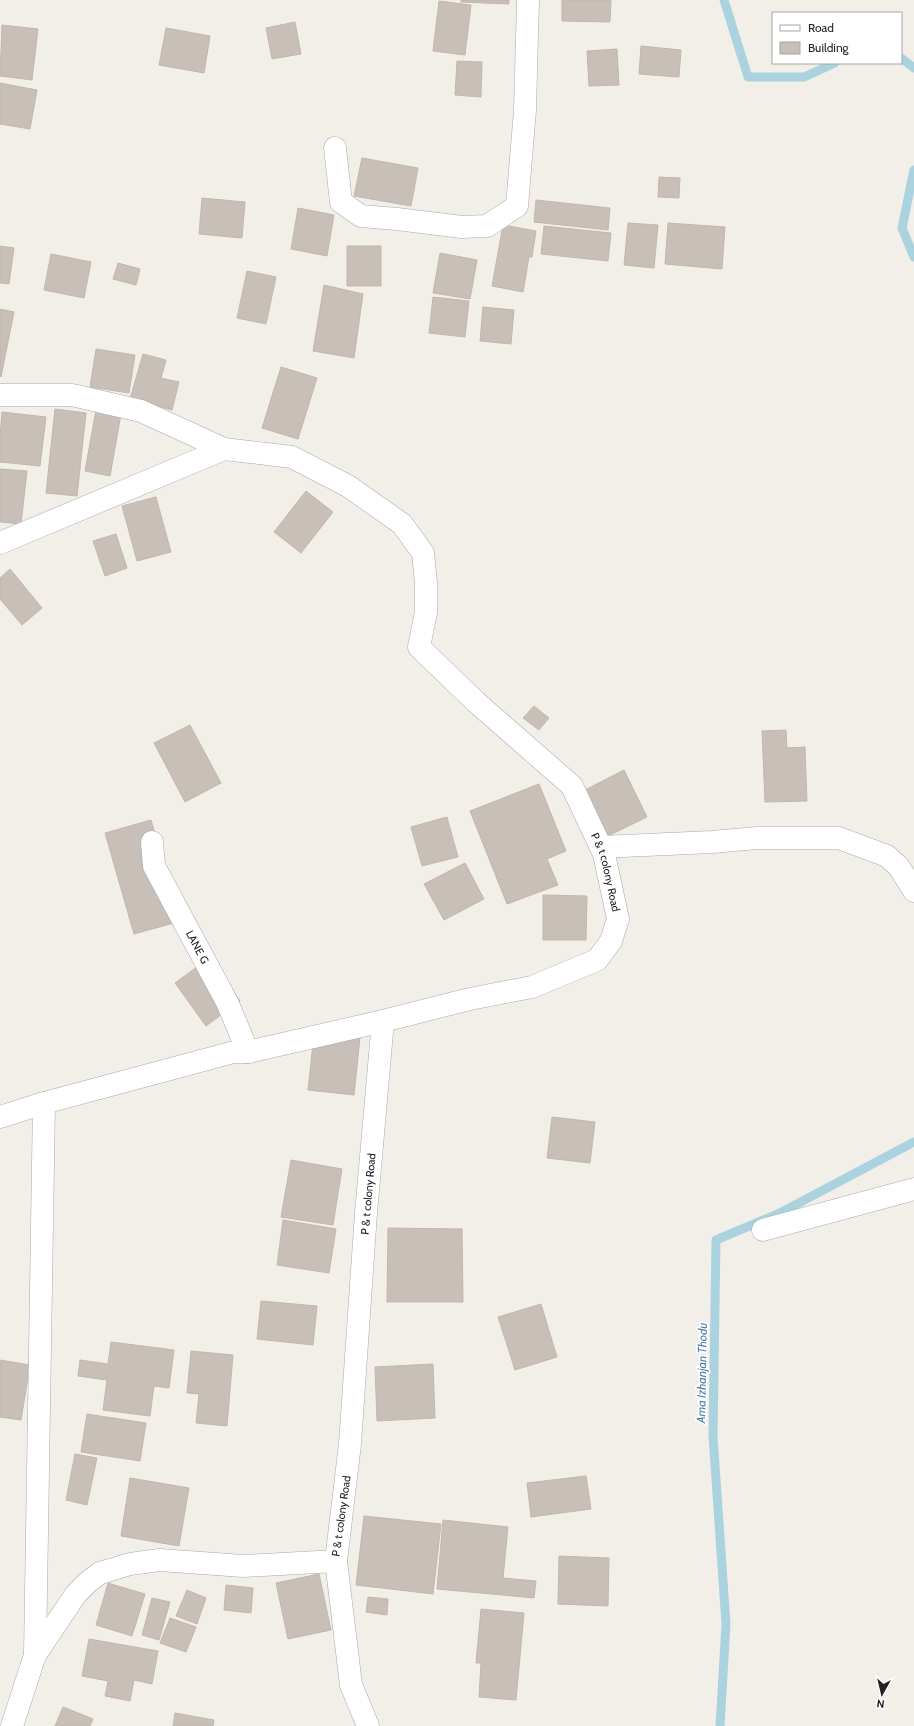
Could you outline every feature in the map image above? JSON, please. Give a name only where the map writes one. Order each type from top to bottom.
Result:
[{"type":"street","points":[[335,148],[341,202],[361,216],[462,227],[487,226],[517,206],[525,110],[528,0]]},
{"type":"street","points":[[0,395],[72,395],[141,411],[224,449]]},
{"type":"street","points":[[0,543],[224,449]]},
{"type":"street","name":"P & t colony Road","points":[[12,1726],[35,1655],[76,1594],[100,1573],[130,1564],[160,1560],[243,1566],[336,1561],[350,1444],[366,1213],[383,1021],[470,999],[532,986],[597,960],[611,941],[618,918],[604,854],[572,786],[476,702],[419,647],[426,612],[426,583],[422,552],[402,524],[348,486],[292,458],[224,449]]},
{"type":"street","points":[[601,847],[712,842],[757,838],[839,838],[887,856],[899,868],[914,891]]},
{"type":"street","name":"LANE G","points":[[152,842],[154,866],[228,1004],[248,1052]]},
{"type":"street","points":[[0,1117],[44,1102],[234,1052],[248,1052],[383,1021]]},
{"type":"street","points":[[35,1655],[44,1102]]},
{"type":"street","points":[[763,1230],[914,1189]]},
{"type":"street","points":[[336,1561],[350,1686],[368,1726]]},
{"type":"building","points":[[461,0],[509,0],[509,4],[461,2]]},
{"type":"building","points":[[562,0],[611,0],[610,22],[562,21]]},
{"type":"building","points":[[439,1],[471,5],[465,55],[433,51]]},
{"type":"building","points":[[295,22],[301,54],[272,59],[266,28]]},
{"type":"building","points":[[2,25],[38,29],[32,80],[0,76]]},
{"type":"building","points":[[166,28],[210,36],[204,73],[159,65]]},
{"type":"building","points":[[641,46],[681,50],[679,77],[639,74]]},
{"type":"building","points":[[617,49],[619,85],[589,86],[587,51]]},
{"type":"building","points":[[457,61],[482,62],[481,97],[455,95]]},
{"type":"building","points":[[0,83],[37,90],[30,129],[0,124]]},
{"type":"building","points":[[362,158],[418,168],[411,206],[354,196]]},
{"type":"building","points":[[659,177],[680,178],[679,198],[658,197]]},
{"type":"building","points":[[202,198],[245,202],[242,238],[199,234]]},
{"type":"building","points":[[536,200],[610,208],[608,230],[534,222]]},
{"type":"building","points":[[298,208],[334,215],[327,256],[291,249]]},
{"type":"building","points":[[628,223],[658,225],[654,268],[624,265]]},
{"type":"building","points":[[668,223],[725,227],[722,269],[665,264]]},
{"type":"building","points":[[503,225],[536,231],[532,257],[529,257],[523,292],[492,286]]},
{"type":"building","points":[[544,226],[611,233],[608,261],[541,254]]},
{"type":"building","points":[[0,246],[14,248],[9,284],[0,283]]},
{"type":"building","points":[[347,246],[381,246],[381,286],[347,286]]},
{"type":"building","points":[[440,253],[477,260],[470,299],[433,293]]},
{"type":"building","points":[[51,254],[91,262],[84,298],[44,290]]},
{"type":"building","points":[[118,263],[140,269],[136,285],[113,279]]},
{"type":"building","points":[[247,271],[276,277],[266,324],[237,318]]},
{"type":"building","points":[[324,285],[363,294],[354,358],[313,351]]},
{"type":"building","points":[[433,297],[469,301],[465,337],[429,333]]},
{"type":"building","points":[[483,307],[514,310],[511,344],[480,341]]},
{"type":"building","points":[[0,309],[14,312],[1,377],[0,376]]},
{"type":"building","points":[[96,349],[135,355],[129,393],[90,387]]},
{"type":"building","points":[[143,354],[166,360],[161,378],[179,382],[172,410],[130,399]]},
{"type":"building","points":[[281,367],[317,378],[298,439],[262,428]]},
{"type":"building","points":[[55,409],[86,413],[77,496],[46,493]]},
{"type":"building","points":[[96,410],[121,414],[110,476],[85,471]]},
{"type":"building","points":[[2,412],[46,417],[40,466],[0,462]]},
{"type":"building","points":[[0,469],[27,471],[21,524],[0,522]]},
{"type":"building","points":[[306,491],[333,512],[301,553],[274,532]]},
{"type":"building","points":[[156,497],[171,552],[137,561],[122,506]]},
{"type":"building","points":[[116,534],[127,568],[105,576],[93,541]]},
{"type":"building","points":[[10,569],[42,608],[22,625],[0,599],[0,578]]},
{"type":"building","points":[[534,706],[549,718],[539,730],[523,718]]},
{"type":"building","points":[[190,725],[221,783],[185,802],[154,743]]},
{"type":"building","points":[[786,730],[787,748],[805,747],[807,801],[765,802],[762,731]]},
{"type":"building","points":[[624,770],[647,817],[608,836],[585,790]]},
{"type":"building","points":[[539,784],[566,851],[547,859],[558,885],[507,904],[470,811]]},
{"type":"building","points":[[447,817],[458,857],[422,866],[411,827]]},
{"type":"building","points":[[151,820],[181,921],[134,934],[105,833]]},
{"type":"building","points":[[465,863],[484,899],[444,920],[424,884]]},
{"type":"building","points":[[543,895],[587,896],[586,940],[543,940]]},
{"type":"building","points":[[209,958],[240,1001],[206,1026],[175,983]]},
{"type":"building","points":[[314,1034],[360,1038],[354,1095],[308,1090]]},
{"type":"building","points":[[552,1117],[595,1122],[590,1163],[547,1158]]},
{"type":"building","points":[[291,1160],[342,1169],[333,1225],[281,1217]]},
{"type":"building","points":[[283,1220],[336,1229],[329,1273],[277,1265]]},
{"type":"building","points":[[388,1228],[462,1229],[463,1302],[387,1302]]},
{"type":"building","points":[[261,1301],[317,1306],[313,1345],[257,1339]]},
{"type":"building","points":[[541,1304],[557,1357],[515,1370],[498,1317]]},
{"type":"building","points":[[111,1342],[174,1350],[169,1388],[154,1386],[150,1416],[103,1410],[107,1380],[78,1376],[80,1360],[108,1364]]},
{"type":"building","points":[[191,1351],[233,1355],[227,1426],[196,1423],[199,1394],[187,1393]]},
{"type":"building","points":[[0,1360],[30,1365],[21,1420],[0,1417]]},
{"type":"building","points":[[433,1364],[435,1418],[377,1421],[375,1367]]},
{"type":"building","points":[[87,1414],[146,1423],[140,1461],[81,1452]]},
{"type":"building","points":[[75,1454],[97,1458],[87,1505],[66,1500]]},
{"type":"building","points":[[586,1476],[591,1509],[531,1517],[527,1483]]},
{"type":"building","points":[[130,1478],[189,1488],[179,1546],[121,1536]]},
{"type":"building","points":[[364,1516],[441,1524],[433,1594],[356,1585]]},
{"type":"building","points":[[443,1520],[508,1527],[503,1578],[536,1581],[534,1598],[437,1589]]},
{"type":"building","points":[[559,1556],[609,1558],[608,1606],[558,1604]]},
{"type":"building","points":[[319,1574],[331,1630],[288,1639],[276,1583]]},
{"type":"building","points":[[108,1583],[145,1594],[132,1636],[96,1625]]},
{"type":"building","points":[[226,1585],[253,1588],[251,1613],[224,1610]]},
{"type":"building","points":[[187,1590],[206,1598],[197,1624],[176,1616]]},
{"type":"building","points":[[368,1597],[388,1599],[387,1615],[366,1612]]},
{"type":"building","points":[[152,1598],[170,1602],[159,1640],[142,1635]]},
{"type":"building","points":[[481,1609],[524,1613],[516,1700],[479,1697],[481,1663],[476,1663]]},
{"type":"building","points":[[170,1618],[196,1627],[186,1652],[160,1643]]},
{"type":"building","points":[[89,1639],[158,1651],[152,1684],[134,1680],[130,1701],[105,1696],[108,1681],[82,1676]]},
{"type":"building","points":[[63,1707],[93,1719],[90,1726],[55,1726]]},
{"type":"building","points":[[175,1713],[214,1720],[213,1726],[173,1726]]},
{"type":"waterway","name":"Ama Izhanjan Thodu","points":[[724,0],[748,77],[804,77],[833,64]]},
{"type":"waterway","name":"Ama Izhanjan Thodu","points":[[902,59],[914,68]]},
{"type":"waterway","name":"Ama Izhanjan Thodu","points":[[914,170],[902,228],[914,257]]},
{"type":"waterway","name":"Ama Izhanjan Thodu","points":[[720,1726],[726,1624],[713,1436],[716,1240],[780,1213],[914,1142]]}]
